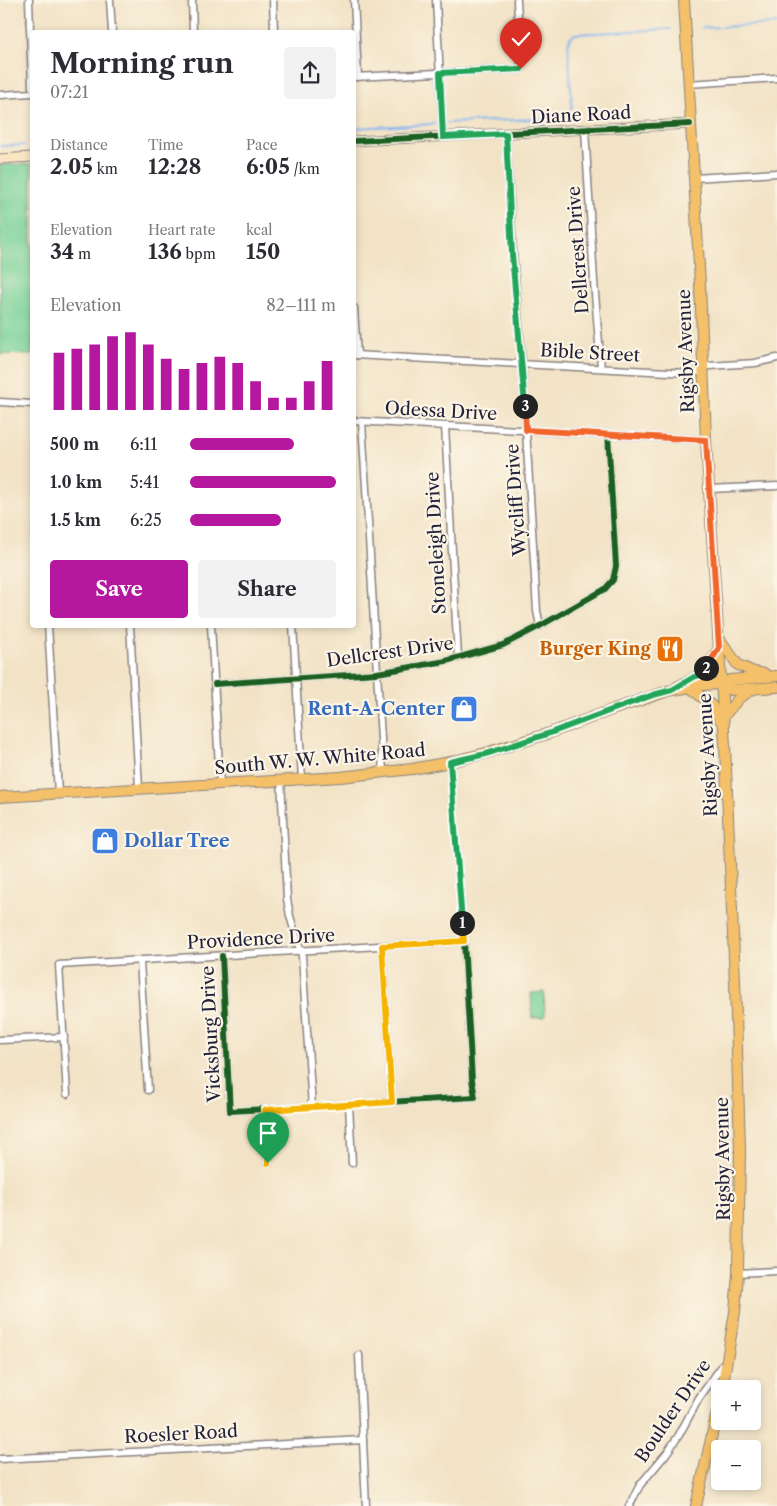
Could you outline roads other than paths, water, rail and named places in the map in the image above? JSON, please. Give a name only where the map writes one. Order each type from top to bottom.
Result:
[{"type":"main road","name":"Rigsby Avenue","points":[[684,0],[700,284],[706,440],[722,684],[740,1149],[738,1273],[735,1312],[724,1380]]},
{"type":"main road","points":[[718,637],[738,664],[773,681]]},
{"type":"main road","points":[[672,690],[702,674],[719,648]]},
{"type":"main road","name":"South W. W. White Road","points":[[0,797],[302,779],[412,769],[486,754],[544,736],[614,709],[672,690],[722,684],[730,680],[773,681]]},
{"type":"main road","name":"South W. W. White Road","points":[[722,684],[731,690],[753,689],[773,681]]},
{"type":"main road","points":[[690,687],[712,706],[723,721],[739,698],[753,689]]},
{"type":"main road","points":[[696,1506],[713,1430]]},
{"type":"street","points":[[29,0],[30,30]]},
{"type":"street","points":[[110,0],[112,30]]},
{"type":"street","points":[[192,0],[193,30]]},
{"type":"street","points":[[273,0],[274,30]]},
{"type":"street","points":[[354,0],[355,30]]},
{"type":"street","points":[[436,0],[443,137]]},
{"type":"street","points":[[356,77],[521,69],[517,0]]},
{"type":"street","points":[[688,84],[777,78]]},
{"type":"street","points":[[0,95],[30,93]]},
{"type":"street","name":"Diane Road","points":[[356,141],[690,124]]},
{"type":"street","name":"Dellcrest Drive","points":[[585,129],[594,281],[602,368]]},
{"type":"street","name":"Wycliff Drive","points":[[506,134],[512,254],[522,364],[537,611],[540,626]]},
{"type":"street","points":[[0,159],[30,158]]},
{"type":"street","points":[[693,178],[777,173]]},
{"type":"street","name":"Bible Street","points":[[356,355],[687,373],[698,372],[709,366],[755,363],[777,358]]},
{"type":"street","points":[[0,402],[30,404]]},
{"type":"street","name":"Odessa Drive","points":[[356,421],[706,440]]},
{"type":"street","points":[[362,422],[383,772]]},
{"type":"street","name":"Stoneleigh Drive","points":[[445,426],[458,658]]},
{"type":"street","name":"Dellcrest Drive","points":[[215,684],[378,673],[458,658],[495,648],[540,626],[605,589],[613,580],[616,566],[608,434]]},
{"type":"street","points":[[709,488],[777,486]]},
{"type":"street","points":[[48,628],[58,793]]},
{"type":"street","points":[[130,628],[139,788]]},
{"type":"street","points":[[211,628],[220,784]]},
{"type":"street","points":[[293,628],[302,779]]},
{"type":"street","points":[[268,1163],[265,1110],[474,1097],[450,762]]},
{"type":"street","points":[[281,780],[287,899],[290,916],[301,951],[312,1107]]},
{"type":"street","name":"Providence Drive","points":[[64,1037],[59,965],[464,941]]},
{"type":"street","points":[[382,946],[392,1102]]},
{"type":"street","name":"Vicksburg Drive","points":[[222,956],[230,1111],[265,1110]]},
{"type":"street","points":[[140,961],[148,1090]]},
{"type":"street","points":[[0,1040],[64,1037],[67,1094]]},
{"type":"street","points":[[349,1105],[352,1163]]},
{"type":"street","points":[[738,1273],[777,1271]]},
{"type":"street","points":[[359,1355],[366,1506]]},
{"type":"street","name":"Boulder Drive","points":[[629,1506],[640,1485],[666,1454],[700,1398],[727,1359]]},
{"type":"street","name":"Roesler Road","points":[[0,1459],[363,1440]]},
{"type":"waterway","points":[[702,28],[777,24]]},
{"type":"waterway","points":[[447,123],[558,118],[563,116],[569,113],[572,106],[568,44],[570,38],[575,34],[671,29]]},
{"type":"waterway","points":[[356,128],[434,124]]},
{"type":"waterway","points":[[0,146],[24,145]]},
{"type":"place","name":"Burger King","points":[[670,649]]},
{"type":"place","name":"Rent-A-Center","points":[[464,709]]},
{"type":"place","name":"Dollar Tree","points":[[105,841]]}]
